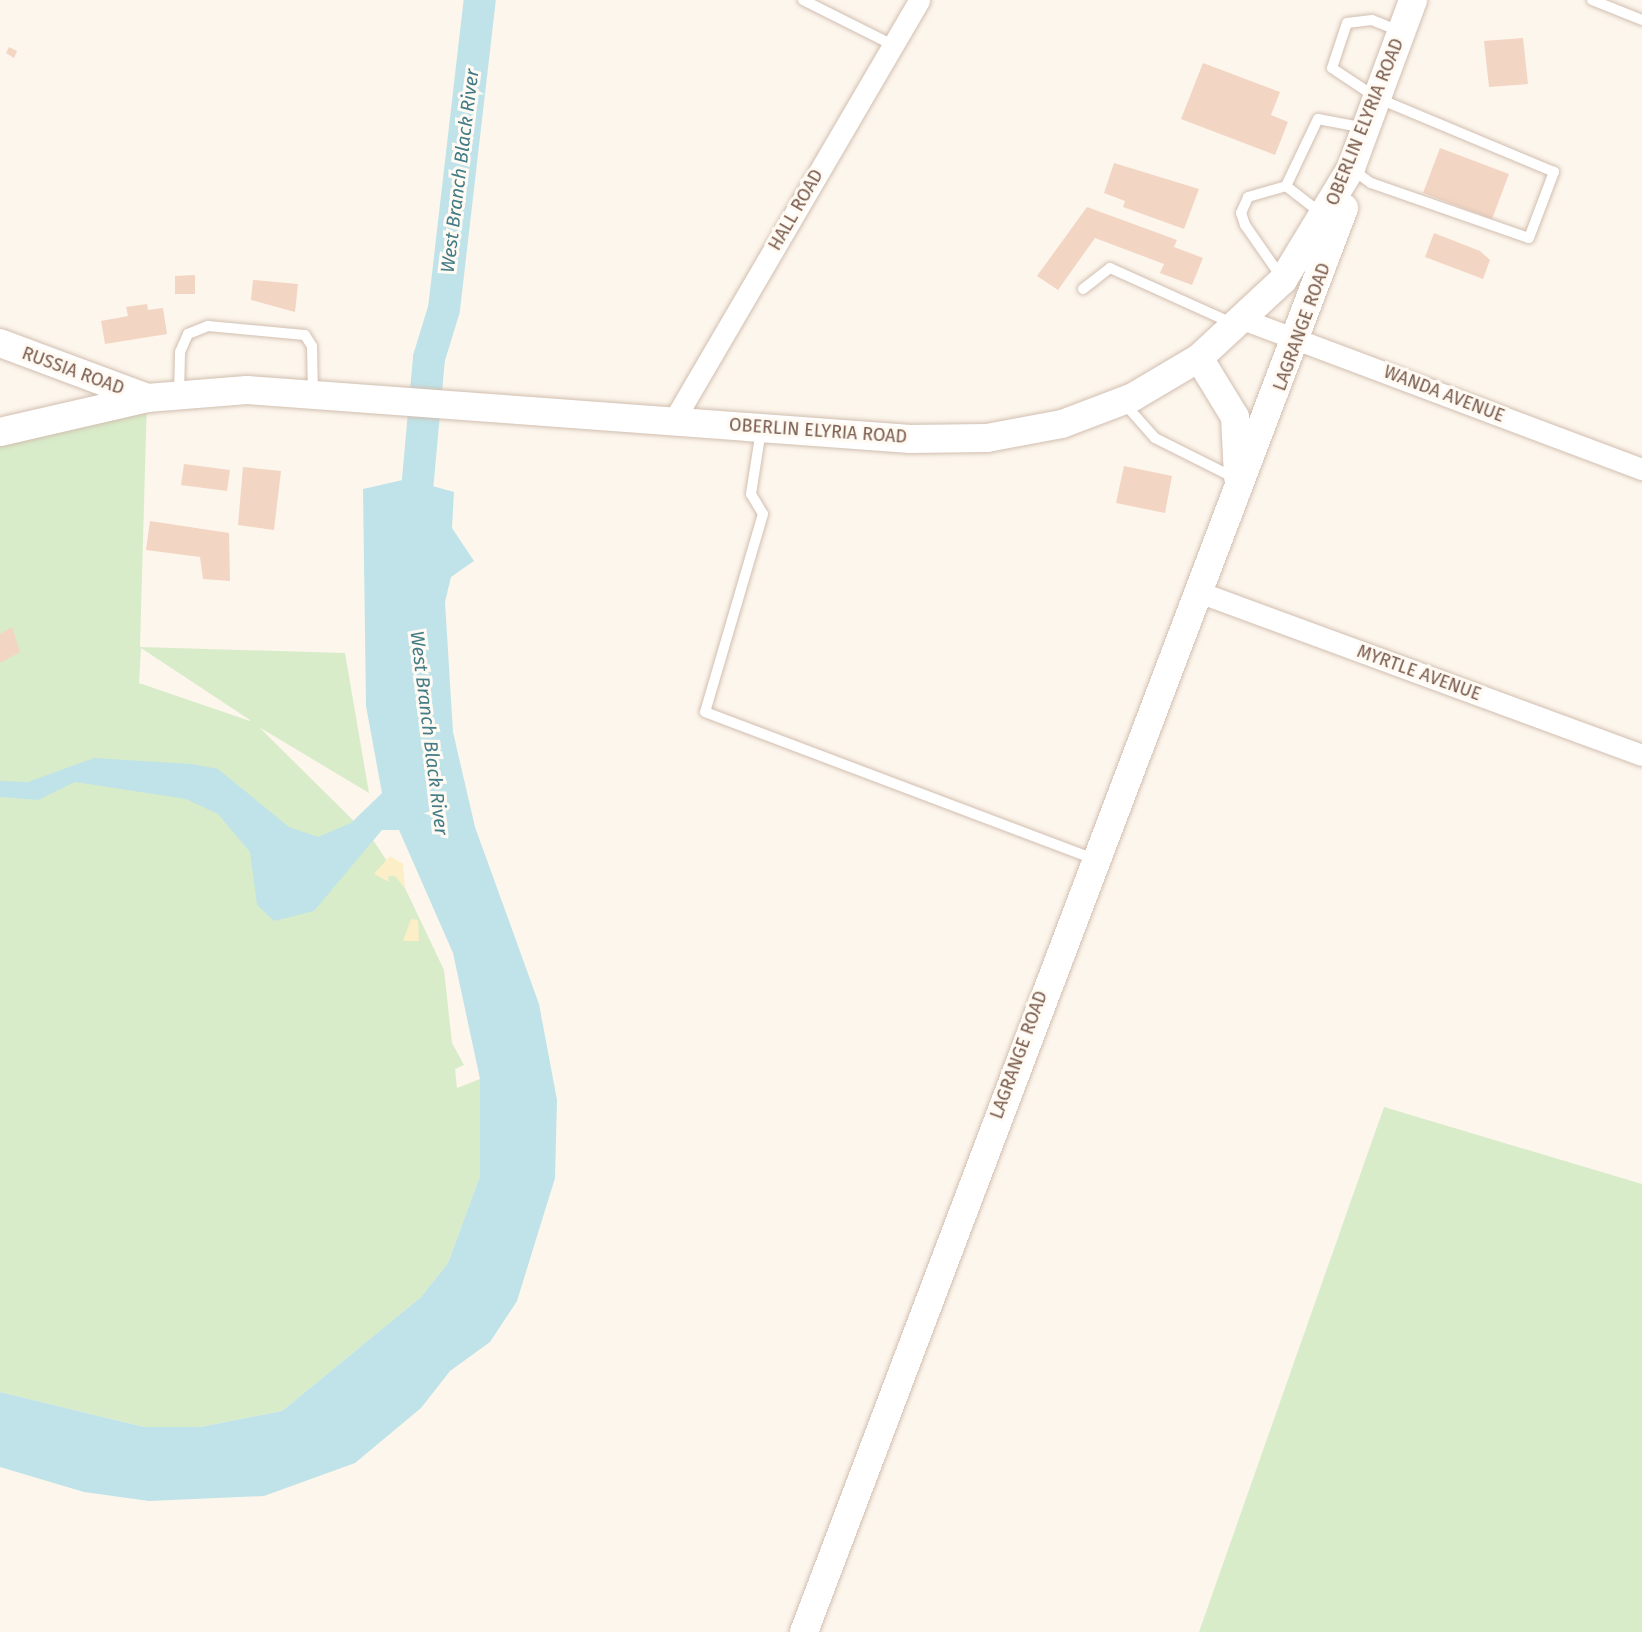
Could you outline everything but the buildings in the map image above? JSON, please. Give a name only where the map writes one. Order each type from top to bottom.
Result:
[{"type":"main road","name":"OBERLIN ELYRIA ROAD","points":[[0,432],[147,398],[179,394],[313,392],[762,427],[986,438],[1062,424],[1123,402],[1199,358],[1242,323],[1283,280],[1326,217],[1351,168],[1413,0]]},
{"type":"main road","name":"LAGRANGE ROAD","points":[[804,1632],[1238,480],[1259,443],[1299,340],[1343,213],[1351,168]]},
{"type":"main road","name":"RUSSIA ROAD","points":[[0,344],[147,398]]},
{"type":"main road","name":"LAGRANGE ROAD","points":[[1199,358],[1235,417],[1238,480]]},
{"type":"street","name":"HALL ROAD","points":[[674,420],[919,0]]},
{"type":"street","name":"WANDA AVENUE","points":[[1242,323],[1299,340],[1642,469]]},
{"type":"street","name":"MYRTLE AVENUE","points":[[1196,591],[1642,755]]},
{"type":"lane","points":[[803,0],[893,45]]},
{"type":"lane","points":[[1592,0],[1642,20]]},
{"type":"lane","points":[[1351,168],[1371,183],[1529,238],[1553,172],[1377,98],[1332,68],[1341,32],[1359,19],[1401,32]]},
{"type":"lane","points":[[1283,280],[1241,213],[1248,197],[1286,186],[1318,119],[1366,128]]},
{"type":"lane","points":[[1286,186],[1326,217]]},
{"type":"lane","points":[[1083,289],[1110,268],[1242,323]]},
{"type":"lane","points":[[179,394],[180,352],[188,334],[208,326],[305,335],[312,346],[313,392]]},
{"type":"lane","points":[[1123,402],[1155,438],[1238,480]]},
{"type":"lane","points":[[762,427],[751,494],[763,514],[705,712],[1093,859]]},
{"type":"green space","points":[[147,398],[140,647],[345,653],[369,793],[259,727],[373,840],[405,888],[444,970],[452,1043],[464,1065],[455,1069],[457,1088],[480,1079],[480,1176],[448,1263],[421,1297],[282,1411],[200,1427],[144,1427],[0,1392],[0,432]],"holes":[[[141,648],[250,720],[139,683]]]},
{"type":"green space","points":[[1384,1107],[1642,1184],[1642,1632],[1199,1632]]},
{"type":"sand","points":[[390,856],[403,864],[405,888],[395,876],[388,876],[389,882],[374,874]]},
{"type":"sand","points":[[411,919],[418,920],[419,941],[403,941]]},
{"type":"water","points":[[407,479],[454,492],[452,528],[474,561],[451,577],[445,602],[453,732],[475,827],[539,1004],[557,1100],[555,1178],[517,1301],[490,1342],[450,1371],[421,1408],[355,1463],[264,1496],[149,1501],[84,1492],[0,1467],[0,1392],[144,1427],[200,1427],[282,1411],[421,1297],[448,1263],[480,1176],[480,1079],[453,953],[399,830],[382,830],[314,911],[274,921],[257,905],[250,852],[218,814],[186,799],[75,782],[38,800],[0,797],[0,781],[28,782],[94,758],[191,764],[218,769],[289,827],[318,837],[351,823],[382,793],[366,706],[363,489]]},
{"type":"waterway","name":"West Branch Black River","points":[[414,523],[429,358],[444,309],[480,0]]}]
